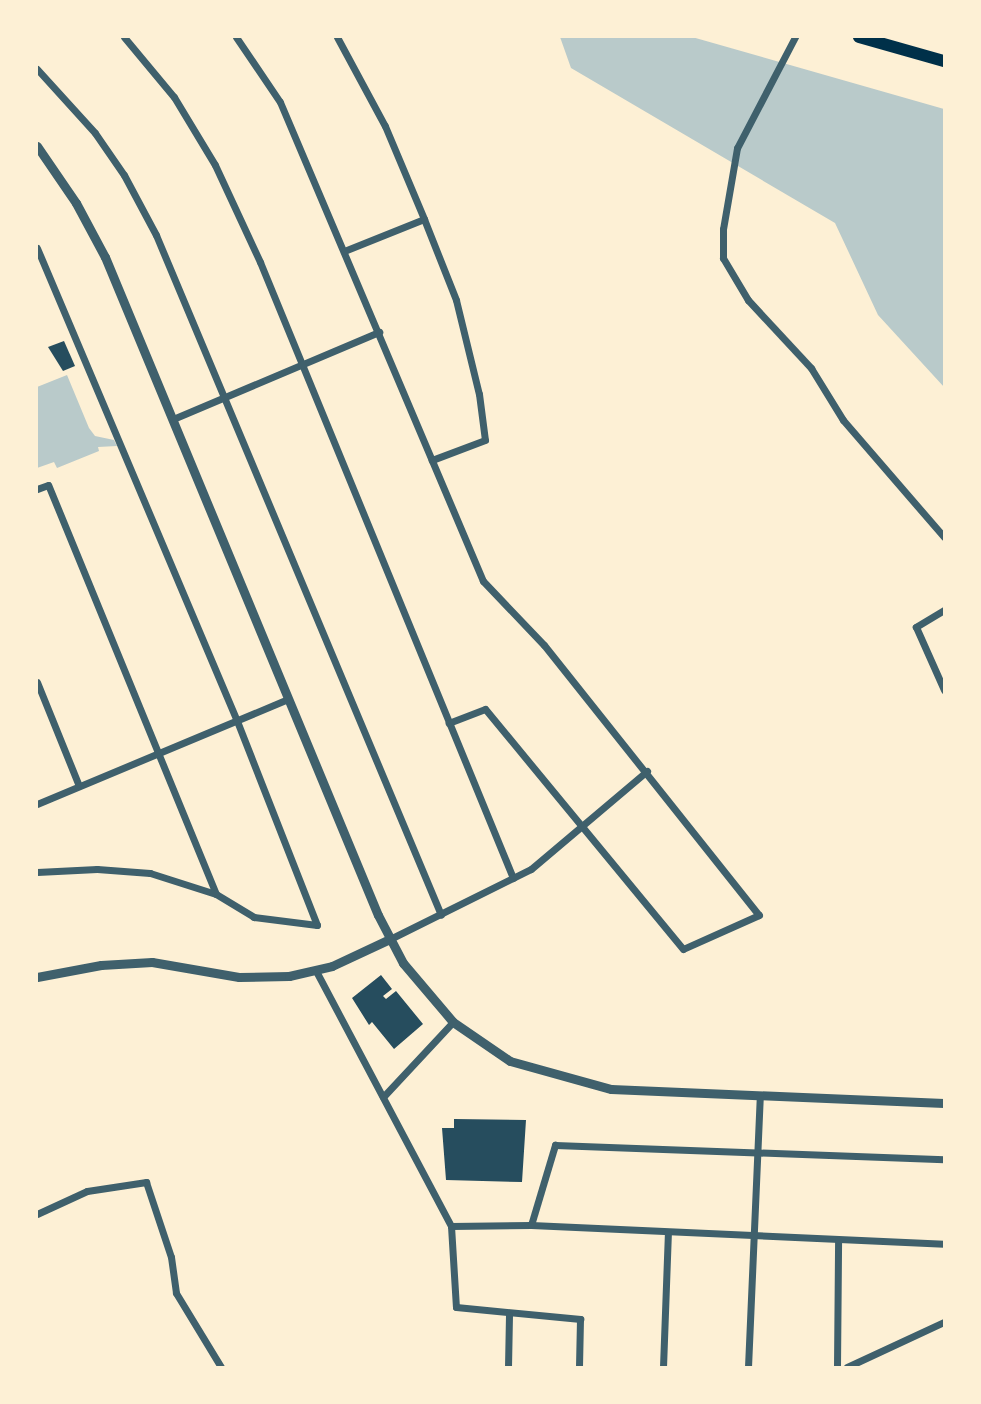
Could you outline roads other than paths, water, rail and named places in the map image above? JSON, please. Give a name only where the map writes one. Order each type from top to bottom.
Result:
[{"type":"highway","points":[[859,37],[944,61]]},
{"type":"street","points":[[124,37],[174,97],[215,165],[302,365],[513,878]]},
{"type":"street","points":[[236,37],[280,102],[483,581],[544,645],[759,915],[683,949],[485,709],[449,723]]},
{"type":"street","points":[[337,37],[385,126],[424,219],[456,300],[479,394],[485,440],[432,460]]},
{"type":"street","points":[[796,37],[737,148],[723,229],[723,258],[748,300],[811,368],[843,420],[944,537]]},
{"type":"street","points":[[37,69],[80,114],[124,175],[156,235],[441,915]]},
{"type":"street","points":[[37,146],[76,202],[105,257],[390,939],[426,994],[453,1023],[510,1061],[580,1083],[637,1091],[944,1103]]},
{"type":"street","points":[[344,251],[424,219]]},
{"type":"street","points":[[37,248],[237,721],[317,925],[254,917],[216,894],[150,873],[97,869],[37,872]]},
{"type":"street","points":[[173,419],[379,332]]},
{"type":"street","points":[[37,489],[48,485],[216,894]]},
{"type":"street","points":[[944,610],[916,627],[944,690]]},
{"type":"street","points":[[37,682],[79,786]]},
{"type":"street","points":[[37,804],[288,699]]},
{"type":"street","points":[[37,978],[101,965],[152,962],[239,977],[316,971],[441,915],[513,878],[583,825],[647,771]]},
{"type":"street","points":[[316,971],[451,1226],[456,1307],[509,1315],[580,1319],[579,1367]]},
{"type":"street","points":[[383,1097],[453,1023]]},
{"type":"street","points":[[748,1367],[760,1096]]},
{"type":"street","points":[[531,1225],[555,1145],[944,1159]]},
{"type":"street","points":[[37,1214],[87,1191],[146,1182],[171,1257],[176,1293],[221,1367]]},
{"type":"street","points":[[451,1226],[531,1225],[944,1244]]},
{"type":"street","points":[[663,1367],[668,1232]]},
{"type":"street","points":[[837,1367],[838,1240]]},
{"type":"street","points":[[509,1315],[509,1367]]},
{"type":"street","points":[[847,1367],[944,1322]]}]
